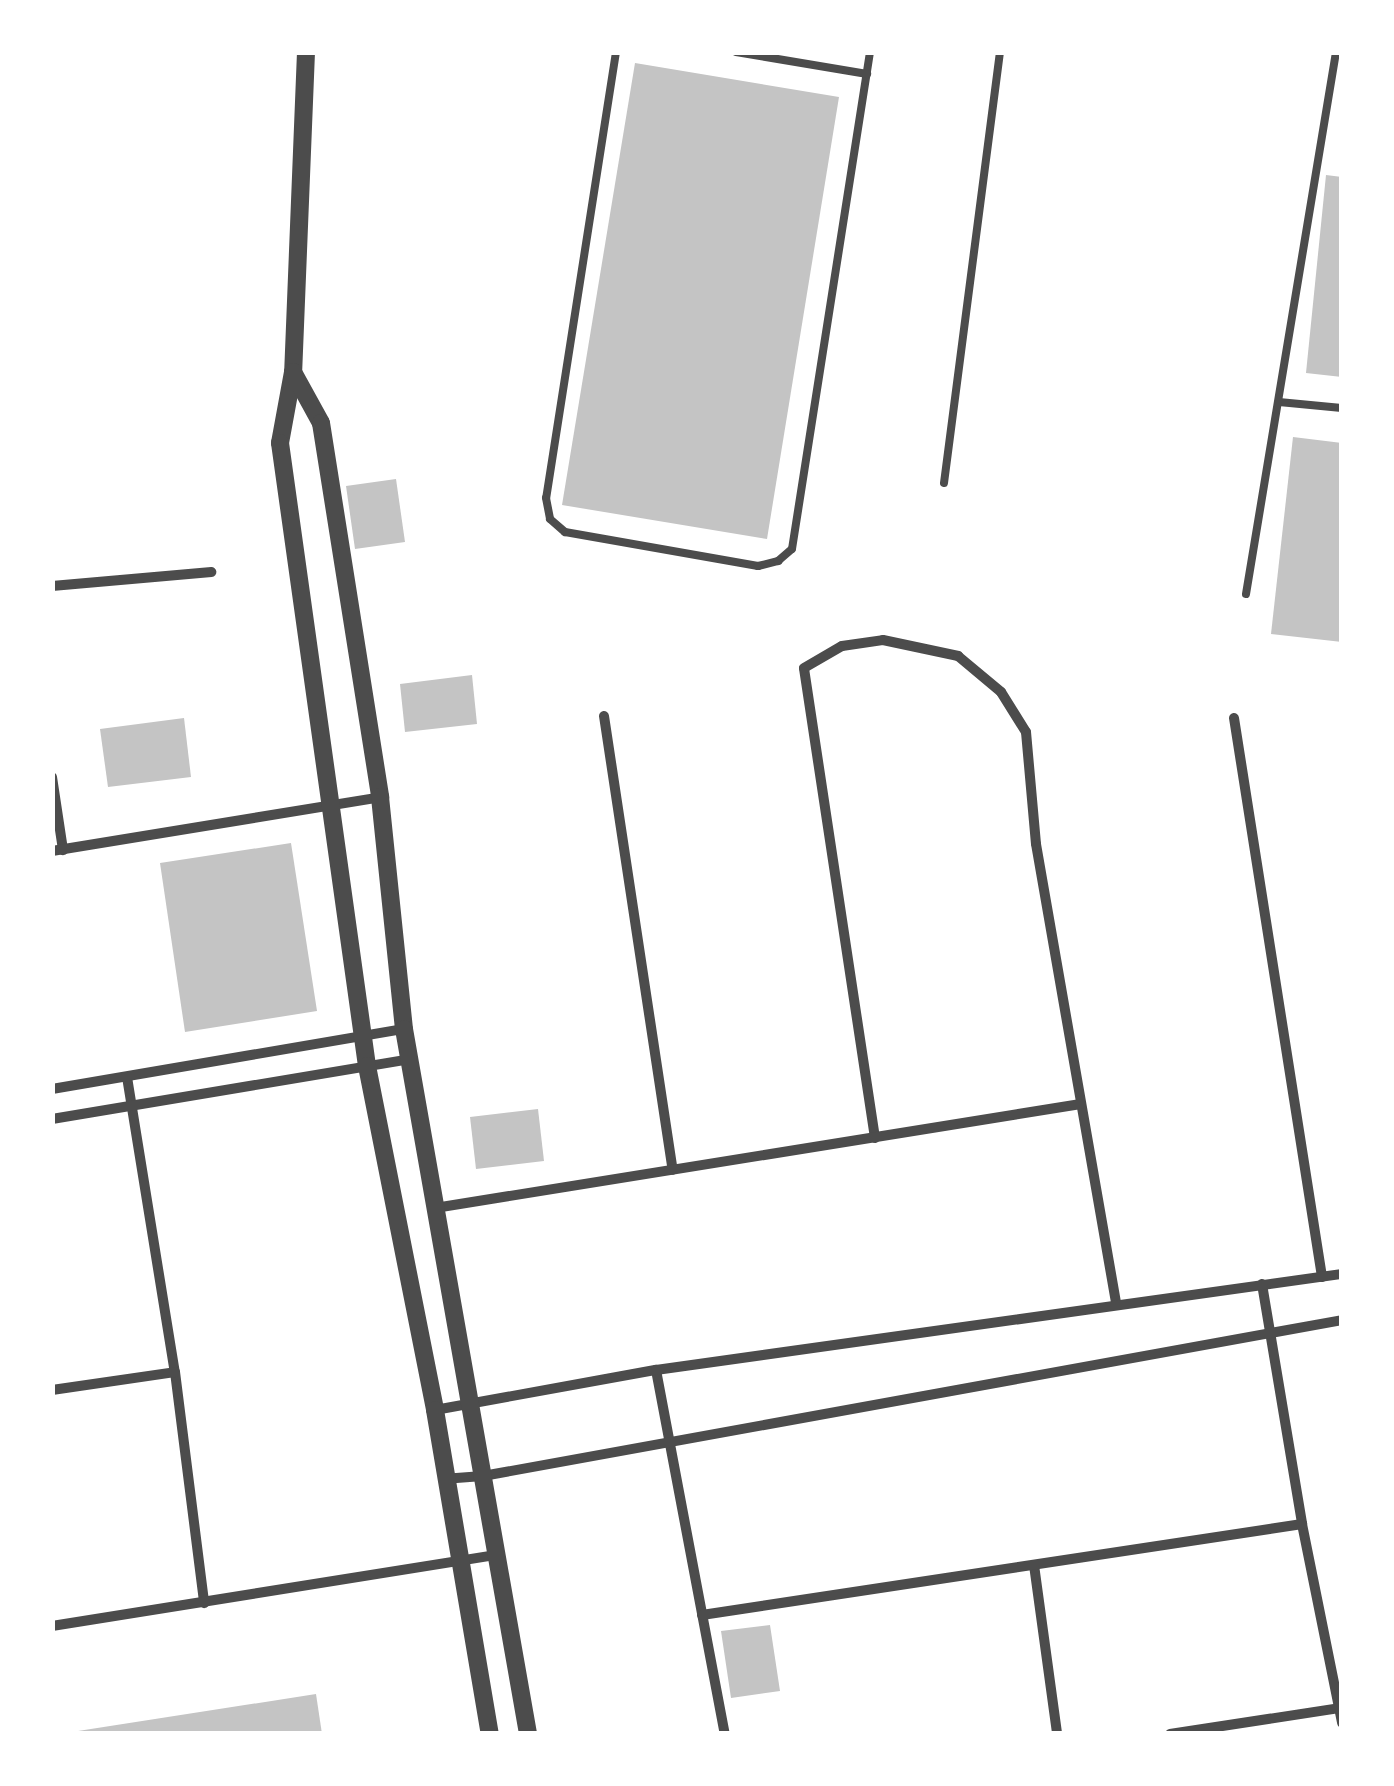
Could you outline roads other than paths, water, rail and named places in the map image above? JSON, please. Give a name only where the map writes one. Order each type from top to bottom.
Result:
[{"type":"street","points":[[306,52],[293,372],[280,443],[367,1066],[435,1410],[443,1479],[490,1734]]},
{"type":"street","points":[[293,372],[321,423],[380,797],[404,1029],[528,1734]]},
{"type":"street","points":[[52,586],[212,572]]},
{"type":"street","points":[[875,1138],[804,668],[842,646],[883,640],[958,656],[1001,692],[1026,732],[1036,844],[1116,1304]]},
{"type":"street","points":[[604,716],[673,1170]]},
{"type":"street","points":[[1234,718],[1322,1277]]},
{"type":"street","points":[[52,777],[58,850],[380,797]]},
{"type":"street","points":[[52,1089],[404,1029]]},
{"type":"street","points":[[52,1119],[410,1059]]},
{"type":"street","points":[[127,1076],[175,1372],[204,1603]]},
{"type":"street","points":[[434,1208],[1081,1104]]},
{"type":"street","points":[[435,1410],[656,1370],[1342,1274]]},
{"type":"street","points":[[1262,1284],[1302,1524],[1342,1723]]},
{"type":"street","points":[[443,1479],[483,1476],[1342,1320]]},
{"type":"street","points":[[656,1370],[725,1734]]},
{"type":"street","points":[[52,1390],[175,1372]]},
{"type":"street","points":[[702,1615],[1302,1524]]},
{"type":"street","points":[[52,1626],[496,1555]]},
{"type":"street","points":[[1034,1565],[1058,1734]]},
{"type":"street","points":[[1170,1734],[1339,1708]]},
{"type":"lane","points":[[616,52],[546,498],[550,519],[565,532],[740,566],[778,561],[792,549],[870,52]]},
{"type":"lane","points":[[736,52],[866,74]]},
{"type":"lane","points":[[944,484],[1000,52]]},
{"type":"lane","points":[[1246,594],[1336,52]]},
{"type":"lane","points":[[1280,402],[1342,408]]}]
